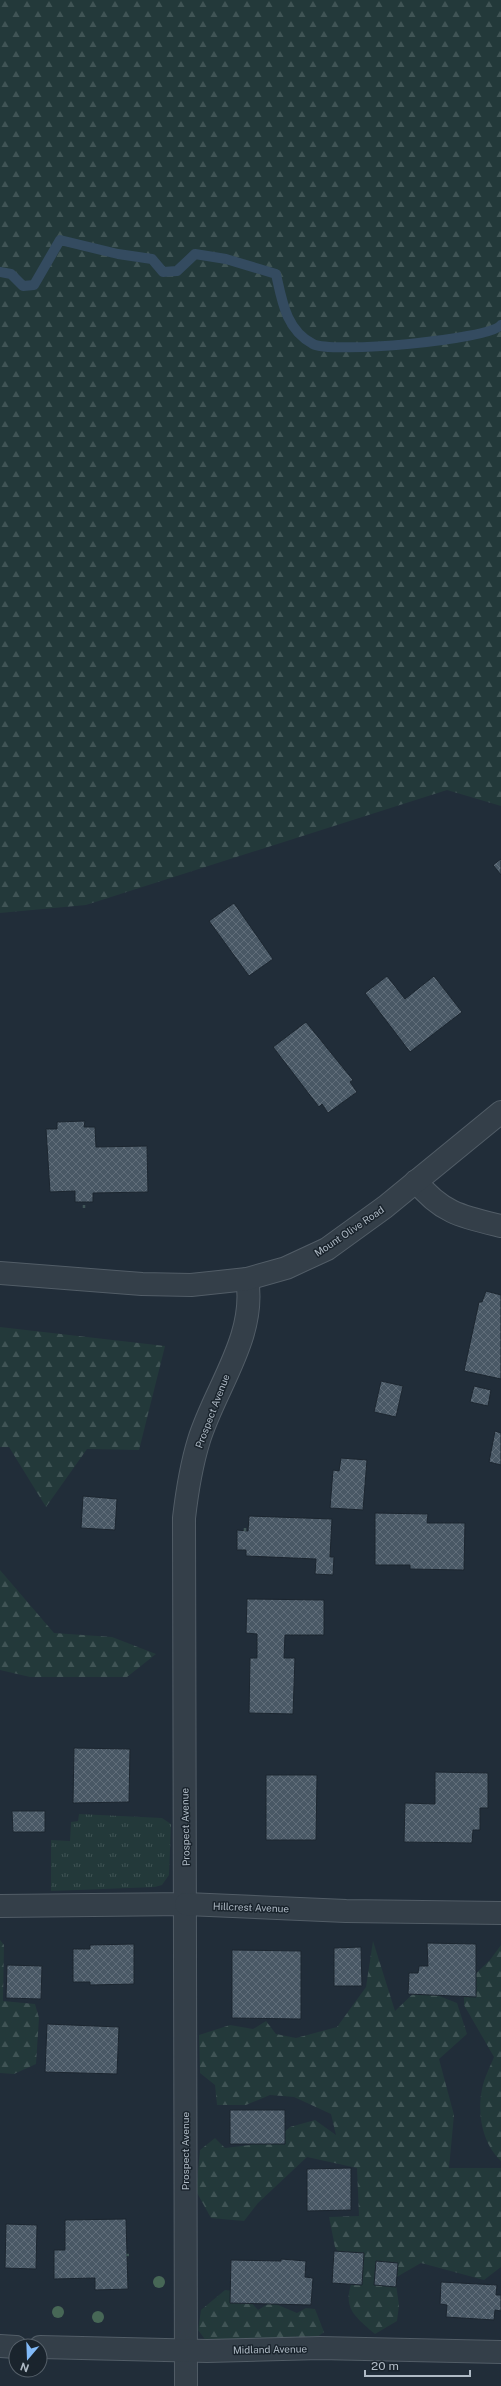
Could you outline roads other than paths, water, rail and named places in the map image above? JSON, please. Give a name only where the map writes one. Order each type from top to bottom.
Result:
[{"type":"street","name":"Mount Olive Road","points":[[0,1273],[142,1284],[191,1285],[247,1279],[286,1268],[327,1249],[385,1207],[501,1112]]},
{"type":"street","points":[[416,1181],[427,1195],[443,1208],[464,1217],[501,1226]]},
{"type":"street","name":"Prospect Avenue","points":[[186,2386],[186,1904],[183,1736],[184,1518],[189,1478],[199,1440],[246,1326],[250,1295],[247,1279]]},
{"type":"street","name":"Hillcrest Avenue","points":[[0,1906],[186,1904],[346,1911],[501,1913]]},
{"type":"street","name":"Midland Avenue","points":[[48,2347],[186,2351],[320,2348],[501,2352]]},
{"type":"waterway","points":[[0,272],[11,274],[23,286],[34,285],[60,240],[118,254],[152,259],[163,272],[177,271],[195,254],[226,259],[276,274],[283,304],[291,323],[304,338],[313,344],[326,347],[410,344],[469,336],[490,331],[501,325]]}]
